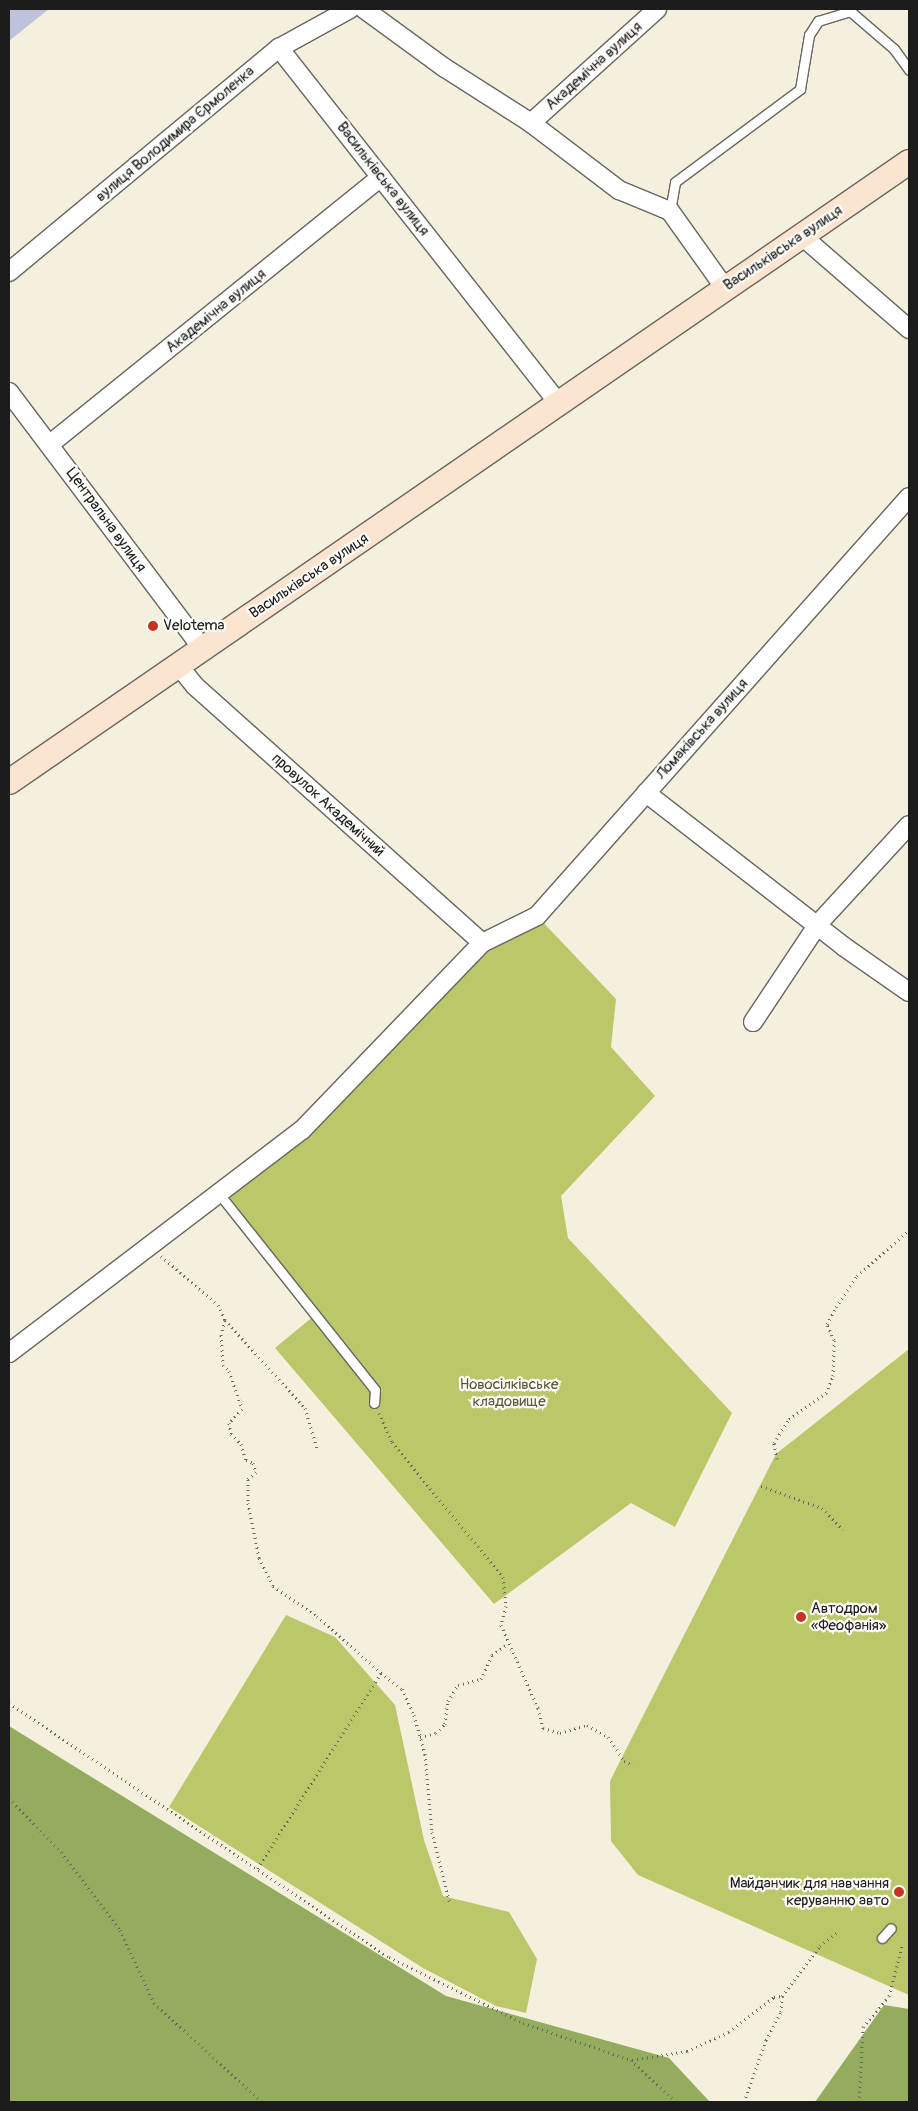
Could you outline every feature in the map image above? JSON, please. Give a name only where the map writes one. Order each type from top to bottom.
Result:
[{"type":"street","name":"вулиця Володимира Єрмоленка","points":[[9,272],[279,48],[350,9]]},
{"type":"street","points":[[364,9],[445,68],[531,123],[619,190],[670,211],[725,288]]},
{"type":"street","name":"Академічна вулиця","points":[[531,123],[657,9]]},
{"type":"street","name":"Васильківська вулиця","points":[[279,48],[560,405]]},
{"type":"street","name":"Васильківська вулиця","points":[[9,782],[202,648],[560,405],[725,288],[909,162]]},
{"type":"street","name":"Академічна вулиця","points":[[50,444],[381,177]]},
{"type":"street","points":[[802,236],[909,329]]},
{"type":"street","name":"Центральна вулиця","points":[[9,392],[202,648]]},
{"type":"street","name":"Ломаківська вулиця","points":[[9,1353],[220,1195],[302,1130],[482,943],[537,916],[909,497]]},
{"type":"street","name":"провулок Академічний","points":[[178,665],[195,686],[482,943]]},
{"type":"street","points":[[646,793],[818,924],[843,946],[909,992]]},
{"type":"street","points":[[753,1022],[818,924],[909,825]]},
{"type":"lane","points":[[670,211],[675,182],[800,89],[809,35],[818,21],[850,11],[894,49],[909,70]]},
{"type":"lane","points":[[220,1195],[375,1390],[374,1403]]},
{"type":"lane","points":[[882,1938],[891,1928]]},
{"type":"path","points":[[778,1459],[774,1443],[789,1419],[826,1393],[833,1376],[834,1340],[827,1324],[836,1307],[857,1276],[909,1230]]},
{"type":"path","points":[[150,1246],[218,1305],[225,1320],[305,1408],[317,1448]]},
{"type":"path","points":[[225,1320],[221,1335],[223,1365],[229,1371],[242,1409],[229,1423],[231,1434],[241,1444],[246,1460],[253,1463],[256,1472],[248,1479],[248,1503],[259,1558],[274,1586],[317,1616],[402,1689],[425,1754],[432,1832],[450,1904]]},
{"type":"path","points":[[374,1403],[392,1442],[503,1577],[506,1606],[501,1625],[538,1708],[543,1728],[560,1733],[587,1725],[608,1737],[624,1761],[633,1765]]},
{"type":"path","points":[[761,1486],[822,1508],[843,1530]]},
{"type":"path","points":[[420,1737],[436,1733],[445,1724],[448,1701],[458,1685],[482,1679],[492,1655],[508,1644]]},
{"type":"path","points":[[257,1869],[381,1672]]},
{"type":"path","points":[[9,1703],[389,1957],[523,2022],[631,2060],[676,2102]]},
{"type":"path","points":[[9,1798],[61,1852],[120,1930],[154,2003],[262,2102]]},
{"type":"path","points":[[744,2102],[766,2040],[781,2012],[782,1996],[820,1946],[838,1932]]},
{"type":"path","points":[[859,2102],[863,2027],[888,1996],[902,1946]]},
{"type":"path","points":[[631,2060],[687,2051],[729,2032],[774,1996],[782,1996]]},
{"type":"shaded area","points":[[9,9],[49,9],[9,41]]},
{"type":"green space","name":"Новосілківське кладовище","points":[[537,916],[616,999],[611,1047],[655,1096],[561,1196],[568,1238],[732,1413],[675,1527],[631,1503],[494,1604],[275,1348],[315,1315],[220,1195],[302,1130],[482,943]]},
{"type":"green space","name":"Автодром «Феофанія»","points":[[909,1349],[909,1995],[638,1875],[611,1841],[610,1781],[776,1454]]},
{"type":"green space","points":[[286,1615],[335,1637],[395,1705],[424,1840],[443,1896],[509,1912],[537,1959],[526,2013],[496,2006],[423,1968],[169,1807]]},
{"type":"green space","points":[[9,1726],[446,1996],[669,2058],[710,2102],[9,2102]]},
{"type":"green space","points":[[884,2005],[909,2009],[909,2102],[815,2102]]},
{"type":"place","name":"Velotema","points":[[153,626]]},
{"type":"place","name":"Автодром «Феофанія»","points":[[801,1617]]},
{"type":"place","name":"Майданчик для навчання керуванню авто","points":[[899,1892]]}]
